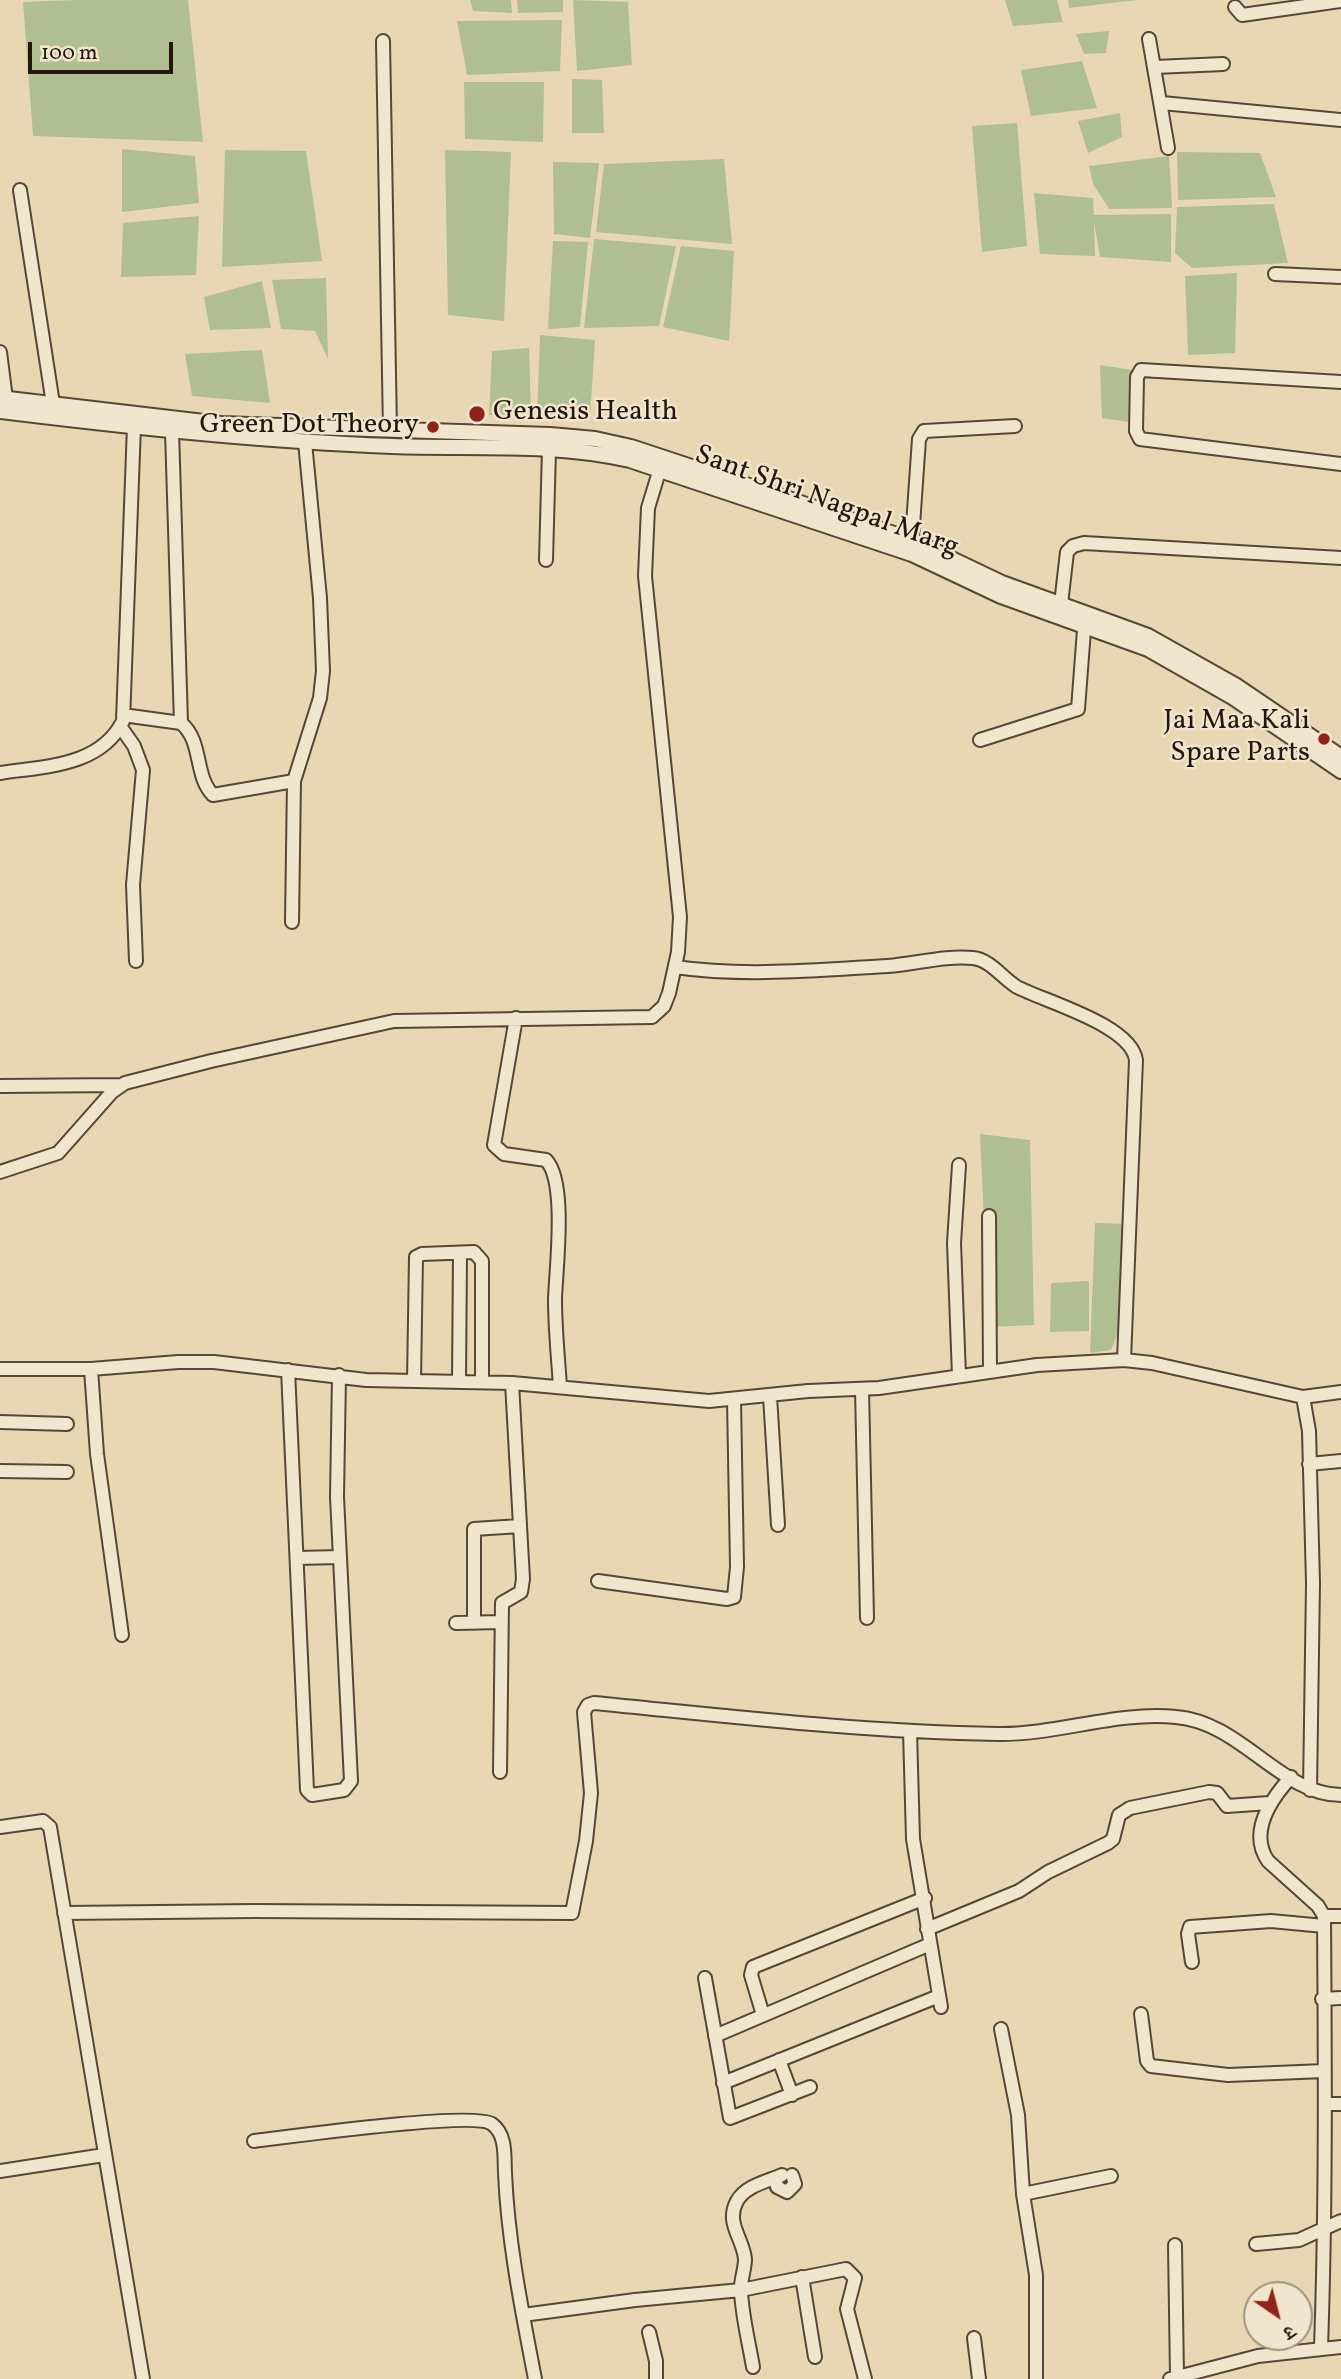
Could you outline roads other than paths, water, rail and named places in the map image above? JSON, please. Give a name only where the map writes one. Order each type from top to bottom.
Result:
[{"type":"street","points":[[1235,7],[1244,15],[1341,1]]},
{"type":"street","points":[[1149,39],[1168,148]]},
{"type":"street","points":[[383,41],[396,430],[401,446]]},
{"type":"street","points":[[1155,67],[1223,64]]},
{"type":"street","points":[[1162,103],[1341,120]]},
{"type":"street","points":[[20,190],[53,404]]},
{"type":"street","points":[[1275,274],[1341,277]]},
{"type":"street","points":[[0,352],[2,403]]},
{"type":"street","points":[[1341,382],[1141,370],[1137,377],[1136,431],[1140,439],[1341,464]]},
{"type":"street","name":"Sant Shri Nagpal Marg","points":[[2,403],[53,404],[221,424],[594,439],[912,554],[1001,596],[1148,636],[1235,685],[1341,757]]},
{"type":"street","name":"Sant Shri Nagpal Marg","points":[[2,403],[172,431],[305,442],[594,452],[661,464],[912,540],[1002,583],[1061,604],[1085,620],[1148,649],[1234,698],[1341,771]]},
{"type":"street","points":[[134,426],[122,721],[144,770],[133,885],[136,961]]},
{"type":"street","points":[[912,540],[919,439],[924,431],[1015,426]]},
{"type":"street","points":[[172,431],[181,723],[194,741],[205,783],[213,795],[294,781]]},
{"type":"street","points":[[292,922],[294,781],[320,698],[323,671],[320,598],[305,442]]},
{"type":"street","points":[[546,560],[549,449]]},
{"type":"street","points":[[0,1086],[121,1085],[211,1061],[376,1024],[516,1018],[652,1017],[664,1006],[675,967],[680,917],[645,576],[648,508],[661,464]]},
{"type":"street","points":[[1061,604],[1067,552],[1073,546],[1084,543],[1341,558]]},
{"type":"street","points":[[979,740],[1078,709],[1085,620]]},
{"type":"street","points":[[122,721],[181,723]]},
{"type":"street","points":[[0,773],[58,764],[92,755],[110,740],[122,721]]},
{"type":"street","points":[[675,967],[737,972],[976,958],[1013,985],[1098,1023],[1127,1043],[1136,1060],[1124,1360]]},
{"type":"street","points":[[516,1018],[494,1145],[504,1154],[546,1160],[553,1170],[559,1235],[555,1299],[559,1386]]},
{"type":"street","points":[[0,1172],[58,1153],[121,1085]]},
{"type":"street","points":[[959,1165],[954,1243],[959,1376]]},
{"type":"street","points":[[989,1216],[990,1372]]},
{"type":"street","points":[[414,1381],[416,1257],[422,1254],[474,1252],[482,1261],[482,1382]]},
{"type":"street","points":[[458,1382],[460,1253]]},
{"type":"street","points":[[0,1369],[91,1370],[198,1361],[414,1381],[512,1383],[694,1400],[734,1400],[862,1389],[990,1372],[1124,1360],[1153,1363],[1303,1397],[1341,1392]]},
{"type":"street","points":[[91,1370],[97,1454],[121,1636]]},
{"type":"street","points":[[288,1370],[307,1790],[312,1794],[344,1790],[351,1781],[340,1557],[339,1375]]},
{"type":"street","points":[[500,1772],[502,1603],[517,1596],[522,1589],[512,1383]]},
{"type":"street","points":[[862,1389],[867,1618]]},
{"type":"street","points":[[770,1396],[778,1525]]},
{"type":"street","points":[[1303,1397],[1309,1464],[1313,1583],[1310,1790]]},
{"type":"street","points":[[598,1580],[727,1599],[734,1597],[737,1567],[734,1400]]},
{"type":"street","points":[[0,1422],[67,1424]]},
{"type":"street","points":[[1309,1464],[1341,1461]]},
{"type":"street","points":[[0,1471],[67,1472]]},
{"type":"street","points":[[474,1623],[474,1529],[520,1526]]},
{"type":"street","points":[[297,1558],[340,1557]]},
{"type":"street","points":[[456,1623],[501,1622]]},
{"type":"street","points":[[64,1913],[255,1910],[572,1913],[589,1819],[590,1776],[584,1712],[590,1703],[910,1731],[1009,1734],[1176,1717],[1216,1728],[1310,1790],[1341,1795]]},
{"type":"street","points":[[723,2083],[940,2001],[928,1945],[925,1898],[911,1814],[910,1731]]},
{"type":"street","points":[[1291,1777],[1269,1803],[1261,1826],[1264,1855],[1318,1906],[1324,1921],[1322,1999],[1325,2227],[1321,2348]]},
{"type":"street","points":[[927,1929],[1019,1891],[1048,1872],[1108,1843],[1113,1839],[1119,1815],[1130,1808],[1209,1792],[1217,1793],[1227,1806],[1269,1803]]},
{"type":"street","points":[[0,1827],[43,1821],[48,1824],[143,2379]]},
{"type":"street","points":[[763,2015],[751,1975],[753,1967],[925,1898]]},
{"type":"street","points":[[1192,1962],[1188,1934],[1190,1927],[1271,1921],[1324,1921],[1341,1916]]},
{"type":"street","points":[[715,2036],[928,1945]]},
{"type":"street","points":[[705,1978],[732,2119],[810,2087]]},
{"type":"street","points":[[1322,1999],[1341,1998]]},
{"type":"street","points":[[1141,2014],[1147,2061],[1151,2066],[1228,2075],[1324,2071]]},
{"type":"street","points":[[1002,2029],[1017,2115],[1023,2194],[1036,2275],[1035,2379]]},
{"type":"street","points":[[779,2060],[792,2095]]},
{"type":"street","points":[[1325,2104],[1341,2104]]},
{"type":"street","points":[[254,2141],[445,2121],[480,2120],[493,2124],[503,2140],[507,2217],[535,2379]]},
{"type":"street","points":[[0,2171],[104,2155]]},
{"type":"street","points":[[1023,2194],[1111,2176]]},
{"type":"street","points":[[753,2367],[741,2290],[745,2259],[736,2238],[734,2211],[740,2197],[756,2185],[783,2177]]},
{"type":"street","points":[[1256,2244],[1299,2240],[1341,2221]]},
{"type":"street","points":[[1175,2245],[1174,2378],[1205,2374],[1258,2356],[1341,2347]]},
{"type":"street","points":[[523,2315],[635,2300],[741,2290],[846,2269],[853,2274],[847,2309],[864,2379]]},
{"type":"street","points":[[802,2277],[815,2357]]},
{"type":"street","points":[[649,2332],[656,2379]]},
{"type":"street","points":[[974,2338],[979,2379]]},
{"type":"place","name":"Genesis Health","points":[[477,414]]},
{"type":"place","name":"Green Dot Theory","points":[[433,427]]},
{"type":"place","name":"Jai Maa Kali Spare Parts","points":[[1324,739]]}]
